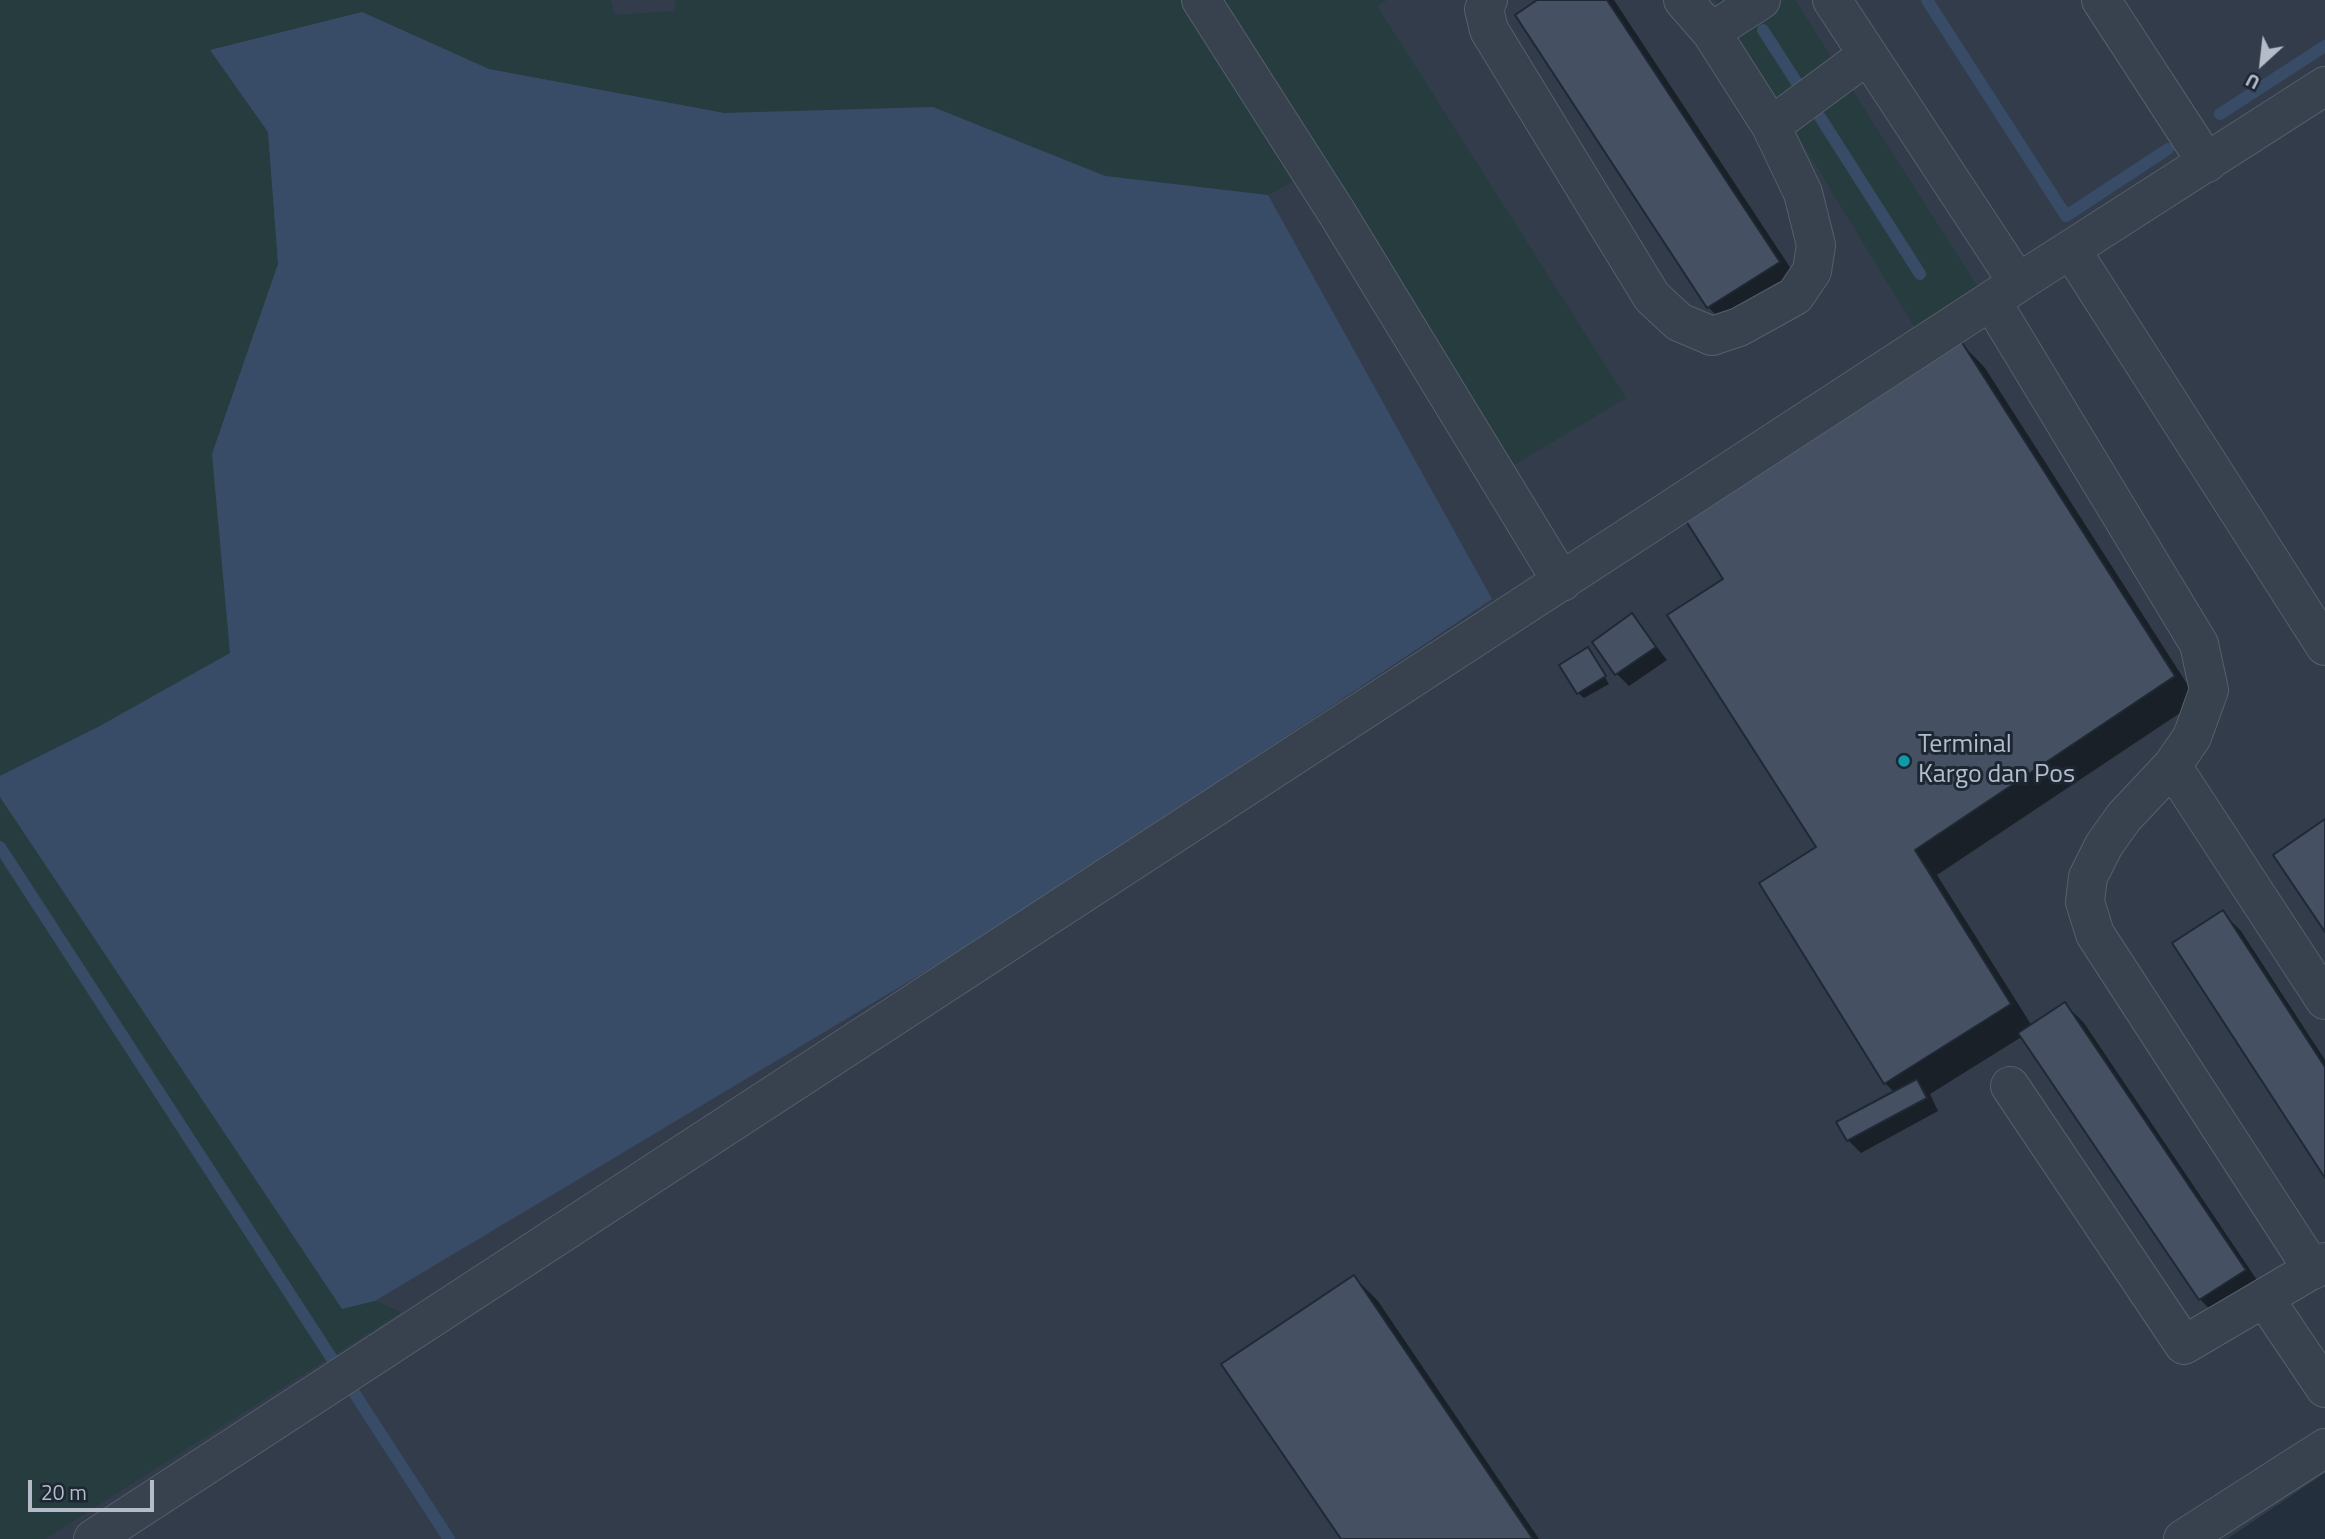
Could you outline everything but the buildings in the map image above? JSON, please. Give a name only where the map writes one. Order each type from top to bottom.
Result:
[{"type":"lane","points":[[1201,0],[1337,213],[1562,582]]},
{"type":"lane","points":[[1488,0],[1484,9],[1489,30],[1652,297],[1679,322],[1712,336],[1739,327],[1795,296],[1812,271],[1816,246],[1803,193],[1771,126],[1711,32],[1683,0]]},
{"type":"lane","points":[[1711,32],[1761,0]]},
{"type":"lane","points":[[1832,0],[2005,293],[2199,644],[2209,690],[2192,737],[2172,766],[2124,817],[2104,845],[2088,877],[2085,902],[2095,934],[2319,1266],[2184,1345],[2010,1086]]},
{"type":"lane","points":[[2101,0],[2207,163]]},
{"type":"lane","points":[[1771,126],[1866,56]]},
{"type":"lane","points":[[93,1539],[2325,86]]},
{"type":"lane","points":[[2072,251],[2325,646]]},
{"type":"lane","points":[[2172,766],[2325,1000]]},
{"type":"lane","points":[[2264,1299],[2325,1388]]},
{"type":"lane","points":[[2183,1539],[2325,1448]]},
{"type":"shaded area","points":[[0,0],[2325,0],[2325,1473],[2227,1539],[0,1539]]},
{"type":"green space","points":[[0,0],[611,0],[615,15],[675,11],[675,0],[1191,0],[1299,178],[1268,195],[1106,176],[933,107],[724,113],[489,69],[362,12],[210,50],[268,132],[278,264],[212,454],[230,653],[98,727],[0,776]]},
{"type":"green space","points":[[1209,0],[1387,0],[1377,6],[1626,398],[1502,472]]},
{"type":"green space","points":[[1715,0],[1795,0],[1977,286],[1915,328]]},
{"type":"green space","points":[[0,797],[342,1308],[375,1301],[401,1312],[45,1539],[0,1539]]},
{"type":"water","points":[[362,12],[489,69],[724,113],[933,107],[1105,176],[1268,195],[1492,599],[1000,927],[375,1301],[342,1309],[0,797],[0,776],[98,727],[230,653],[212,454],[278,264],[268,132],[210,50]]},
{"type":"waterway","points":[[1927,0],[2066,216],[2168,149]]},
{"type":"waterway","points":[[1763,30],[1797,83]]},
{"type":"waterway","points":[[2220,114],[2325,46]]},
{"type":"waterway","points":[[1820,117],[1920,274]]},
{"type":"waterway","points":[[0,847],[449,1539]]},
{"type":"place","name":"Terminal Kargo dan Pos","points":[[1904,761]]}]
